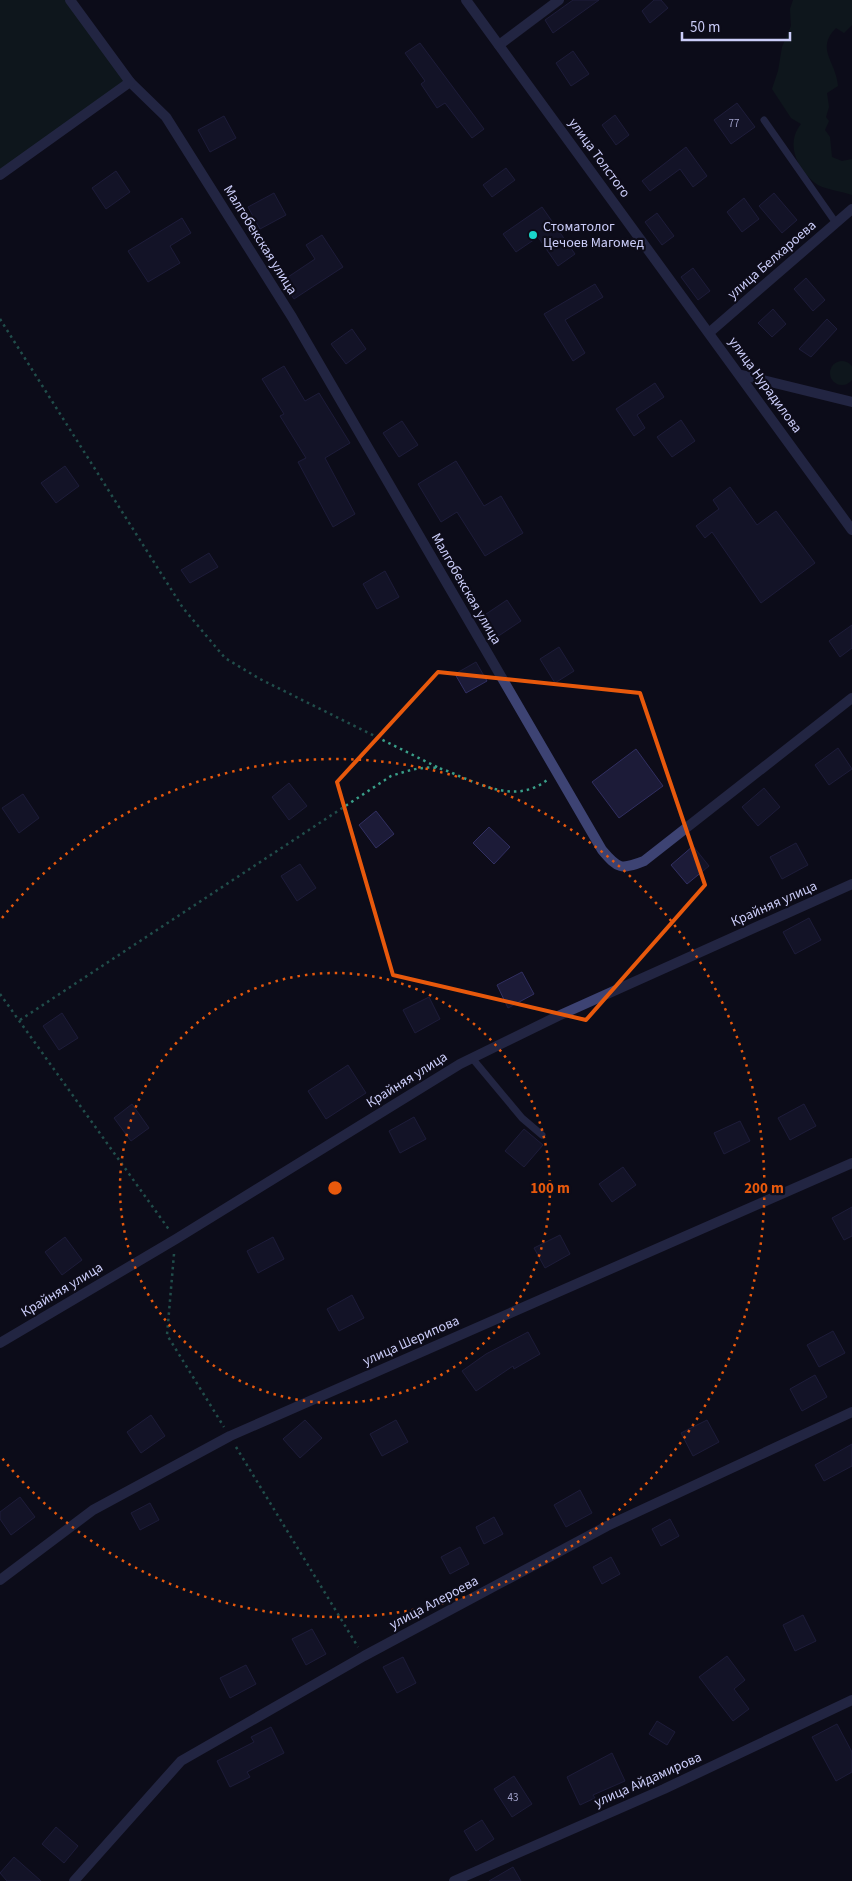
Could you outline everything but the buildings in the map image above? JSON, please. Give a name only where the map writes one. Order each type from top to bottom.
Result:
[{"type":"street","name":"Малгобекская улица","points":[[70,0],[130,82],[166,117],[292,317],[556,772],[602,850],[614,865],[627,868],[644,861],[852,698]]},
{"type":"street","name":"улица Толстого","points":[[466,0],[710,332]]},
{"type":"street","points":[[499,45],[559,0]]},
{"type":"street","points":[[0,175],[130,82]]},
{"type":"street","name":"улица Белхароева","points":[[710,332],[852,209]]},
{"type":"street","name":"улица Нурадилова","points":[[710,332],[852,530]]},
{"type":"street","name":"улица Нурадилова","points":[[710,332],[852,530]]},
{"type":"street","points":[[742,375],[852,402]]},
{"type":"street","name":"Крайняя улица","points":[[0,1343],[176,1239],[472,1058],[558,1016],[852,884]]},
{"type":"street","name":"улица Шерипова","points":[[0,1580],[93,1510],[230,1436],[852,1162]]},
{"type":"street","name":"улица Алероева","points":[[74,1881],[181,1761],[364,1656],[607,1526],[852,1412]]},
{"type":"street","name":"улица Айдамирова","points":[[454,1881],[664,1789],[852,1700]]},
{"type":"lane","points":[[764,120],[836,223]]},
{"type":"lane","points":[[472,1058],[522,1118],[542,1134]]},
{"type":"path","points":[[0,319],[183,608],[225,658],[260,679],[439,768],[496,791],[511,792],[540,786],[556,772]]},
{"type":"path","points":[[20,1020],[391,776],[416,768],[439,768]]},
{"type":"path","points":[[0,994],[176,1239],[167,1335],[364,1656]]},
{"type":"highlighted area","points":[[438,672],[640,693],[705,885],[586,1020],[393,975],[337,782]]},
{"type":"green space","points":[[0,0],[70,0],[130,82],[0,175]]},
{"type":"green space","points":[[793,0],[852,0],[852,25],[844,33],[836,28],[827,42],[828,56],[838,86],[827,93],[829,107],[826,117],[829,121],[825,130],[830,137],[832,157],[842,161],[852,159],[852,195],[818,185],[805,173],[796,158],[794,149],[796,132],[801,124],[791,118],[772,89],[778,71],[782,47],[791,26],[790,9]]},
{"type":"green space","points":[[842,361],[850,365],[854,373],[850,381],[842,385],[834,381],[830,373],[834,365]]},
{"type":"place","name":"Стоматолог Цечоев Магомед","points":[[533,235]]}]
